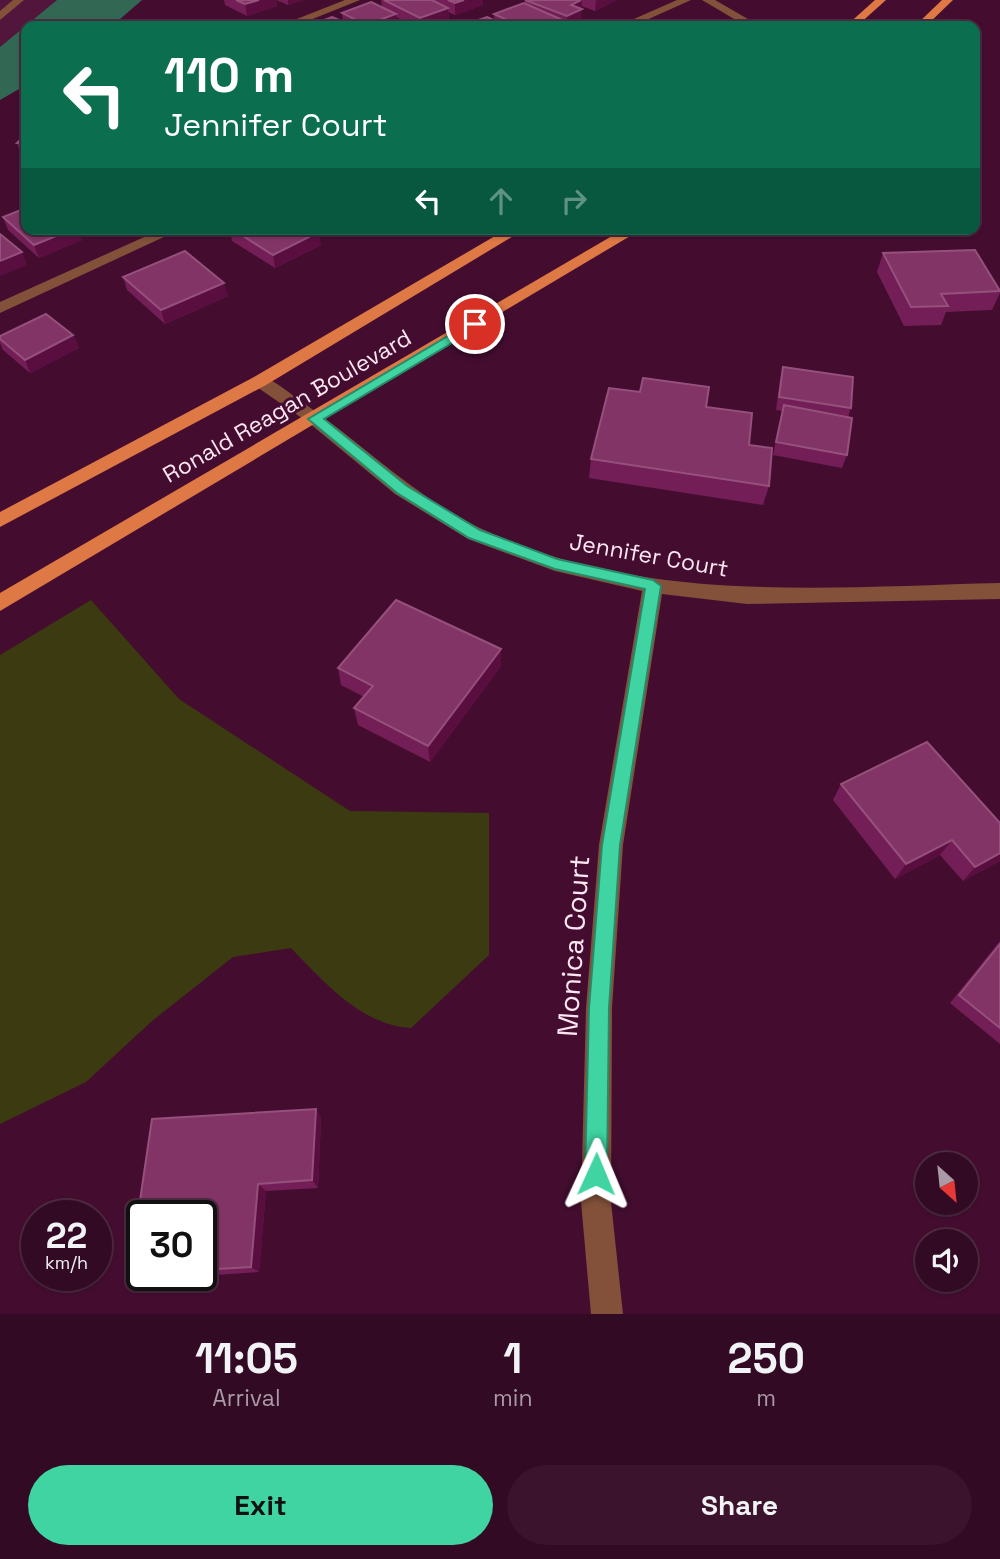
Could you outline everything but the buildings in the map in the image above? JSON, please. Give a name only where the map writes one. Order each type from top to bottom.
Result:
[{"type":"main road","points":[[857,21],[881,0]]},
{"type":"main road","points":[[925,21],[948,0]]},
{"type":"main road","name":"Ronald Reagan Boulevard","points":[[0,520],[260,381],[508,235]]},
{"type":"main road","name":"Ronald Reagan Boulevard","points":[[0,603],[625,235]]},
{"type":"street","points":[[0,17],[19,0]]},
{"type":"street","points":[[298,21],[355,0]]},
{"type":"street","points":[[636,21],[686,0]]},
{"type":"street","points":[[707,0],[745,21]]},
{"type":"street","points":[[0,308],[161,235]]},
{"type":"street","name":"Jennifer Court","points":[[260,381],[315,419],[402,489],[475,534],[555,564],[653,586],[747,596],[1000,591]]},
{"type":"street","name":"Monica Court","points":[[607,1314],[596,1202],[599,1008],[611,845],[653,586]]},
{"type":"shaded area","points":[[0,0],[57,0],[32,21],[21,21],[21,30],[0,47]]},
{"type":"shaded area","points":[[57,0],[142,0],[118,21],[32,21]]},
{"type":"shaded area","points":[[21,30],[21,88],[0,100],[0,47]]},
{"type":"shaded area","points":[[91,600],[179,699],[350,811],[489,813],[489,955],[411,1028],[376,1019],[345,1000],[291,948],[233,957],[152,1021],[86,1082],[0,1124],[0,655]]},
{"type":"route","points":[[475,324],[315,419],[402,489],[475,534],[555,564],[653,586],[611,845],[599,1008],[596,1174]]}]
